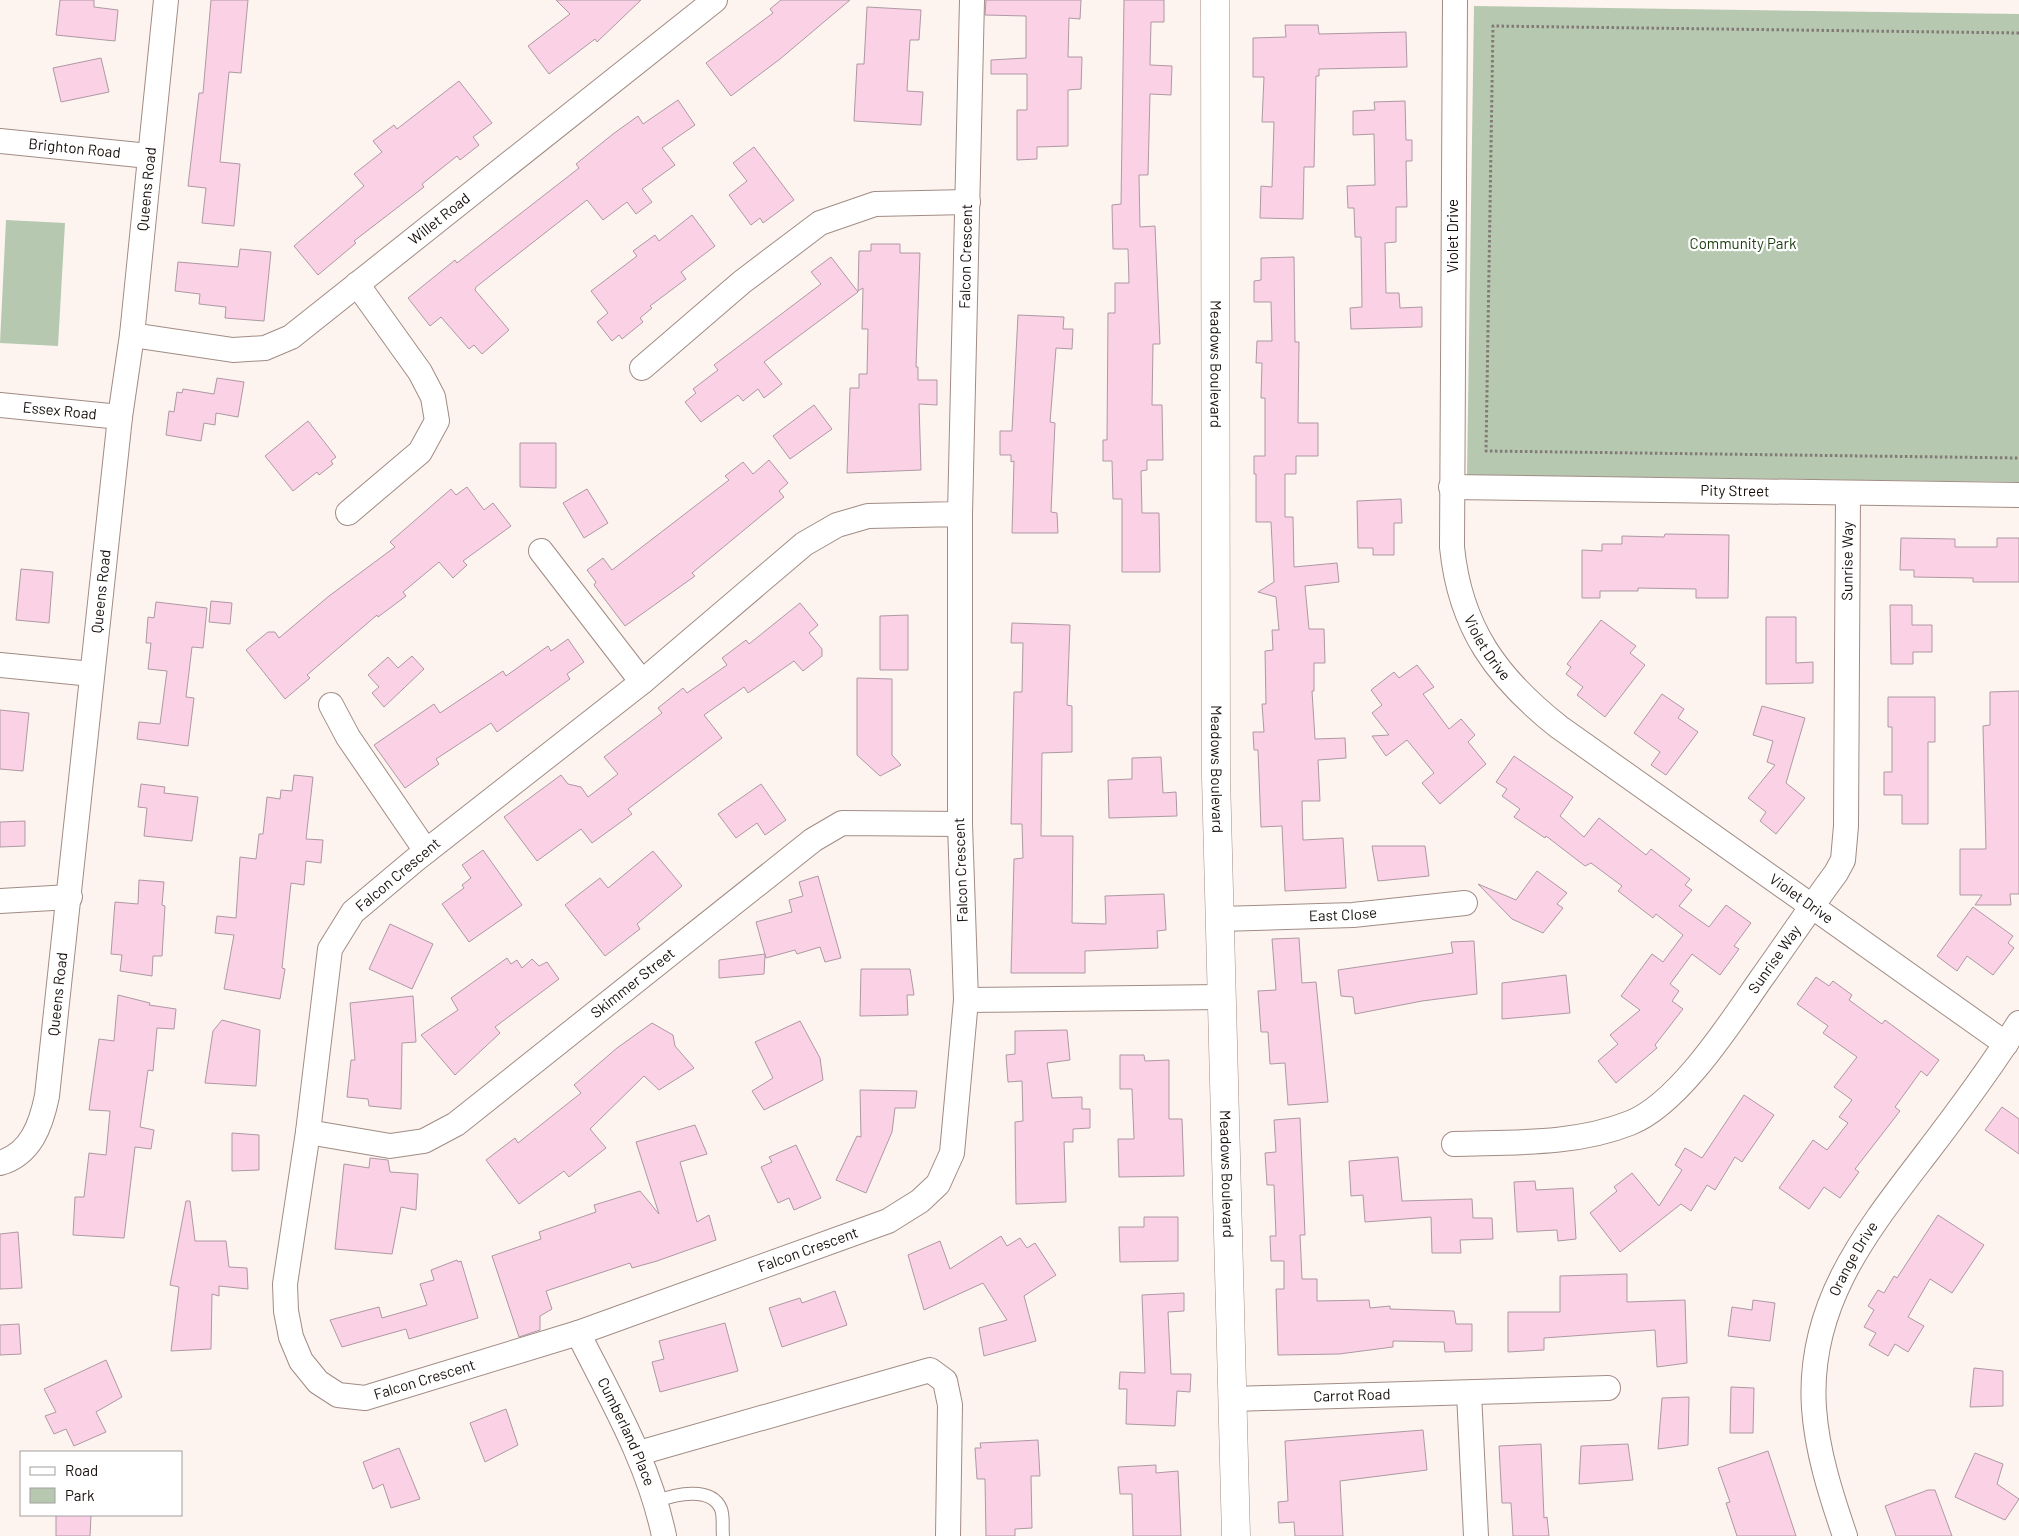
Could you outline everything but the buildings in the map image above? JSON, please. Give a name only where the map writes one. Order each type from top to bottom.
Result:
[{"type":"street","name":"Queens Road","points":[[0,1163],[8,1161],[30,1144],[43,1114],[70,898],[92,674],[120,417],[132,335],[166,0]]},
{"type":"street","name":"Willet Road","points":[[132,335],[233,350],[265,348],[291,337],[715,0]]},
{"type":"street","name":"Falcon Crescent","points":[[960,514],[868,516],[837,525],[804,544],[642,682],[426,851],[353,912],[330,949],[308,1132],[286,1284],[286,1311],[291,1337],[301,1361],[318,1382],[338,1395],[366,1398],[578,1333],[888,1221],[920,1201],[938,1184],[952,1152],[966,1000],[960,824],[960,514],[972,0]]},
{"type":"street","name":"Meadows Boulevard","points":[[1215,0],[1216,777],[1236,1536]]},
{"type":"street","name":"Violet Drive","points":[[1454,0],[1452,547],[1458,590],[1476,634],[1507,679],[1536,709],[1558,727],[2006,1044]]},
{"type":"street","name":"Brighton Road","points":[[0,142],[149,156]]},
{"type":"street","points":[[642,368],[742,282],[820,223],[874,204],[968,202]]},
{"type":"street","points":[[348,513],[420,452],[437,421],[433,397],[420,372],[357,284]]},
{"type":"street","name":"Essex Road","points":[[0,405],[120,417]]},
{"type":"street","name":"Pity Street","points":[[1451,487],[2019,495]]},
{"type":"street","name":"Sunrise Way","points":[[1454,1144],[1557,1140],[1587,1136],[1614,1129],[1650,1112],[1680,1086],[1722,1034],[1836,873],[1843,860],[1846,843],[1848,492]]},
{"type":"street","points":[[541,551],[642,682]]},
{"type":"street","points":[[0,665],[92,674]]},
{"type":"street","points":[[331,705],[348,737],[426,851]]},
{"type":"street","name":"Skimmer Street","points":[[308,1132],[390,1146],[424,1141],[456,1124],[813,840],[842,823],[960,824]]},
{"type":"street","points":[[0,901],[70,898]]},
{"type":"street","name":"East Close","points":[[1219,919],[1353,915],[1465,903]]},
{"type":"street","points":[[966,1000],[1221,997]]},
{"type":"street","name":"Orange Drive","points":[[1845,1536],[1820,1454],[1815,1416],[1814,1372],[1823,1324],[1835,1291],[1863,1237],[1966,1100],[2019,1023]]},
{"type":"street","name":"Cumberland Place","points":[[578,1333],[639,1454],[657,1500],[664,1536]]},
{"type":"street","points":[[639,1454],[930,1370],[945,1381],[950,1405],[948,1536]]},
{"type":"street","name":"Carrot Road","points":[[1233,1399],[1608,1388]]},
{"type":"street","points":[[1469,1393],[1476,1536]]},
{"type":"lane","points":[[657,1500],[680,1493],[691,1493],[712,1499],[720,1507],[723,1536]]},
{"type":"path","points":[[2019,33],[1493,26],[1486,451],[2019,458]]},
{"type":"green space","name":"Community Park","points":[[1474,6],[2019,14],[2019,482],[1467,475]]},
{"type":"green space","points":[[6,220],[65,223],[58,346],[0,343]]}]
